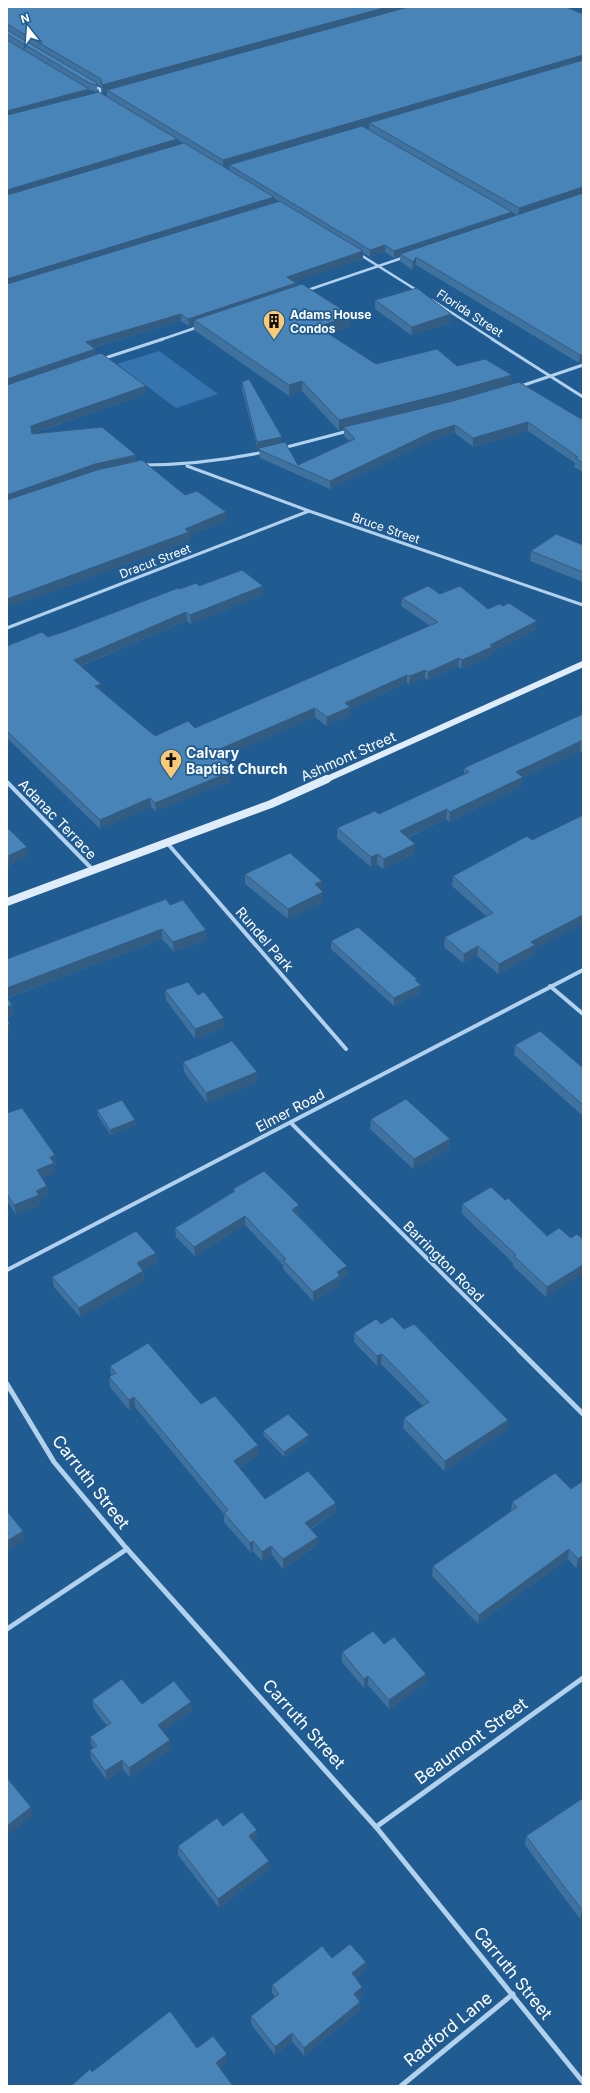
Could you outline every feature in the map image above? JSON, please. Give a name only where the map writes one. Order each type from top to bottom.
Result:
[{"type":"main road","name":"Ashmont Street","points":[[7,902],[168,844],[278,802],[583,664]]},
{"type":"street","points":[[93,85],[100,89],[100,96]]},
{"type":"street","points":[[94,94],[107,100]]},
{"type":"street","points":[[93,98],[108,94]]},
{"type":"street","name":"Florida Street","points":[[354,250],[422,293]]},
{"type":"street","points":[[299,293],[409,256]]},
{"type":"street","name":"Florida Street","points":[[428,297],[583,397]]},
{"type":"street","points":[[95,361],[204,325]]},
{"type":"street","points":[[515,388],[552,377],[583,365]]},
{"type":"street","points":[[279,448],[353,430]]},
{"type":"street","points":[[136,466],[151,464],[184,465],[226,460],[271,450]]},
{"type":"street","name":"Bruce Street","points":[[184,465],[309,511],[583,605]]},
{"type":"street","name":"Dracut Street","points":[[7,628],[309,511]]},
{"type":"street","name":"Adanac Terrace","points":[[7,782],[94,871]]},
{"type":"street","name":"Rundel Park","points":[[168,844],[346,1049]]},
{"type":"street","name":"Elmer Road","points":[[7,1270],[60,1244],[290,1122],[583,970]]},
{"type":"street","points":[[550,986],[583,1014]]},
{"type":"street","name":"Barrington Road","points":[[290,1122],[583,1414]]},
{"type":"street","name":"Carruth Street","points":[[7,1384],[54,1462],[127,1549],[376,1827],[583,2082]]},
{"type":"street","points":[[7,1629],[127,1549]]},
{"type":"street","name":"Beaumont Street","points":[[376,1827],[583,1678]]},
{"type":"street","name":"Radford Lane","points":[[401,2086],[513,1994]]},
{"type":"shaded area","points":[[159,351],[218,394],[176,408],[117,364]]},
{"type":"building","points":[[7,7],[387,7],[102,85],[101,79],[7,24]]},
{"type":"building","points":[[408,7],[566,7],[583,14],[583,55],[223,160],[107,90]]},
{"type":"building","points":[[7,30],[97,83],[97,85],[89,83],[7,34]]},
{"type":"building","points":[[7,40],[89,89],[7,111]]},
{"type":"building","points":[[583,60],[583,187],[519,208],[369,123]]},
{"type":"building","points":[[99,92],[177,139],[7,190],[7,115]]},
{"type":"building","points":[[362,126],[512,212],[394,251],[385,245],[370,250],[229,165]]},
{"type":"building","points":[[184,143],[274,197],[7,279],[7,195]]},
{"type":"building","points":[[583,193],[583,355],[580,355],[416,257],[413,262],[400,254]]},
{"type":"building","points":[[280,201],[363,251],[287,277],[296,283],[188,319],[181,314],[86,342],[95,349],[7,379],[7,284]]},
{"type":"building","points":[[302,284],[351,315],[318,327],[376,364],[437,349],[457,366],[485,359],[512,375],[452,392],[339,420],[302,381],[289,385],[194,320]]},
{"type":"building","points":[[417,288],[451,314],[412,327],[375,300]]},
{"type":"building","points":[[101,353],[146,386],[31,426],[32,434],[102,427],[136,455],[95,464],[7,495],[7,385]]},
{"type":"building","points":[[249,379],[282,437],[257,442],[242,382]]},
{"type":"building","points":[[519,382],[583,420],[583,463],[575,458],[578,457],[528,422],[473,438],[455,425],[432,432],[330,481],[259,450],[259,448],[285,442],[298,465],[355,439],[344,427],[453,401]]},
{"type":"building","points":[[142,460],[185,495],[197,491],[226,512],[185,529],[189,532],[7,599],[7,500],[97,470]]},
{"type":"building","points":[[556,534],[583,545],[583,572],[531,551]]},
{"type":"building","points":[[242,570],[263,586],[190,615],[186,612],[74,660],[101,684],[95,686],[155,736],[188,721],[195,728],[438,622],[402,598],[428,586],[440,594],[460,586],[488,609],[499,604],[503,606],[509,603],[537,621],[490,645],[492,647],[462,660],[459,658],[428,672],[425,670],[410,676],[407,675],[345,703],[350,707],[327,717],[315,708],[215,751],[230,764],[224,767],[230,772],[155,803],[150,798],[100,820],[7,731],[7,646],[42,632],[48,637],[178,588],[180,589],[196,583],[199,586]]},
{"type":"building","points":[[583,714],[583,742],[581,741],[516,772],[523,777],[450,812],[447,809],[400,831],[415,844],[384,859],[378,854],[371,857],[337,828],[375,811],[379,814],[469,772],[464,768]]},
{"type":"building","points":[[583,815],[583,915],[531,942],[535,945],[499,964],[478,946],[464,954],[445,937],[493,913],[453,876],[527,836],[532,840]]},
{"type":"building","points":[[9,829],[27,847],[8,856],[10,858],[7,860],[7,830]]},
{"type":"building","points":[[290,853],[322,881],[315,884],[323,892],[288,909],[245,874]]},
{"type":"building","points":[[166,899],[170,905],[183,900],[206,930],[173,942],[162,929],[7,988],[7,959]]},
{"type":"building","points":[[358,927],[417,979],[415,980],[421,985],[394,998],[331,941]]},
{"type":"building","points":[[188,982],[198,995],[204,992],[224,1018],[195,1029],[165,990]]},
{"type":"building","points":[[7,997],[12,1005],[7,1007]]},
{"type":"building","points":[[540,1031],[583,1068],[583,1105],[515,1045]]},
{"type":"building","points":[[232,1041],[257,1072],[206,1093],[183,1062]]},
{"type":"building","points":[[406,1099],[450,1139],[414,1159],[371,1119]]},
{"type":"building","points":[[122,1100],[135,1120],[110,1130],[97,1110]]},
{"type":"building","points":[[22,1108],[55,1155],[50,1157],[54,1163],[37,1170],[47,1186],[36,1191],[39,1195],[14,1205],[7,1194],[7,1113]]},
{"type":"building","points":[[264,1171],[299,1205],[292,1210],[347,1266],[337,1272],[340,1276],[313,1292],[283,1260],[286,1259],[245,1216],[194,1247],[175,1228],[235,1191],[233,1189]]},
{"type":"building","points":[[491,1187],[505,1200],[508,1198],[547,1236],[559,1228],[571,1238],[577,1234],[583,1239],[583,1265],[547,1287],[514,1256],[516,1255],[462,1204]]},
{"type":"building","points":[[136,1231],[156,1253],[137,1263],[143,1271],[79,1308],[52,1277]]},
{"type":"building","points":[[392,1317],[404,1329],[414,1324],[508,1420],[445,1461],[404,1418],[429,1402],[382,1354],[377,1356],[354,1333],[376,1319],[381,1324]]},
{"type":"building","points":[[148,1343],[201,1404],[215,1396],[258,1445],[234,1461],[265,1499],[308,1471],[336,1503],[305,1523],[318,1537],[283,1559],[271,1546],[262,1552],[253,1541],[250,1543],[224,1513],[228,1510],[134,1397],[129,1400],[109,1377],[116,1373],[110,1366]]},
{"type":"building","points":[[288,1414],[309,1435],[284,1452],[263,1431]]},
{"type":"building","points":[[555,1473],[571,1489],[583,1481],[583,1555],[578,1559],[569,1549],[479,1615],[433,1566],[517,1507],[512,1502]]},
{"type":"building","points":[[7,1511],[23,1531],[7,1541]]},
{"type":"building","points":[[373,1631],[384,1644],[394,1637],[426,1674],[389,1700],[368,1676],[364,1679],[342,1652]]},
{"type":"building","points":[[122,1679],[142,1704],[174,1681],[191,1702],[158,1725],[170,1740],[129,1768],[122,1760],[105,1771],[90,1750],[97,1746],[90,1737],[111,1723],[92,1700]]},
{"type":"building","points":[[7,1778],[31,1807],[7,1826]]},
{"type":"building","points":[[583,1798],[583,1910],[582,1910],[526,1836]]},
{"type":"building","points":[[242,1812],[257,1830],[249,1836],[269,1861],[218,1899],[178,1846],[217,1818],[223,1826]]},
{"type":"building","points":[[350,1944],[366,1962],[352,1973],[362,1987],[354,1994],[360,2002],[304,2048],[292,2033],[275,2047],[251,2016],[279,1994],[272,1985],[322,1946],[332,1958]]},
{"type":"building","points":[[170,2011],[197,2048],[213,2036],[227,2054],[216,2063],[233,2086],[71,2086],[90,2069],[92,2072]]},
{"type":"place","name":"Adams House Condos","points":[[274,340]]},
{"type":"place","name":"Calvary Baptist Church","points":[[171,780]]}]
